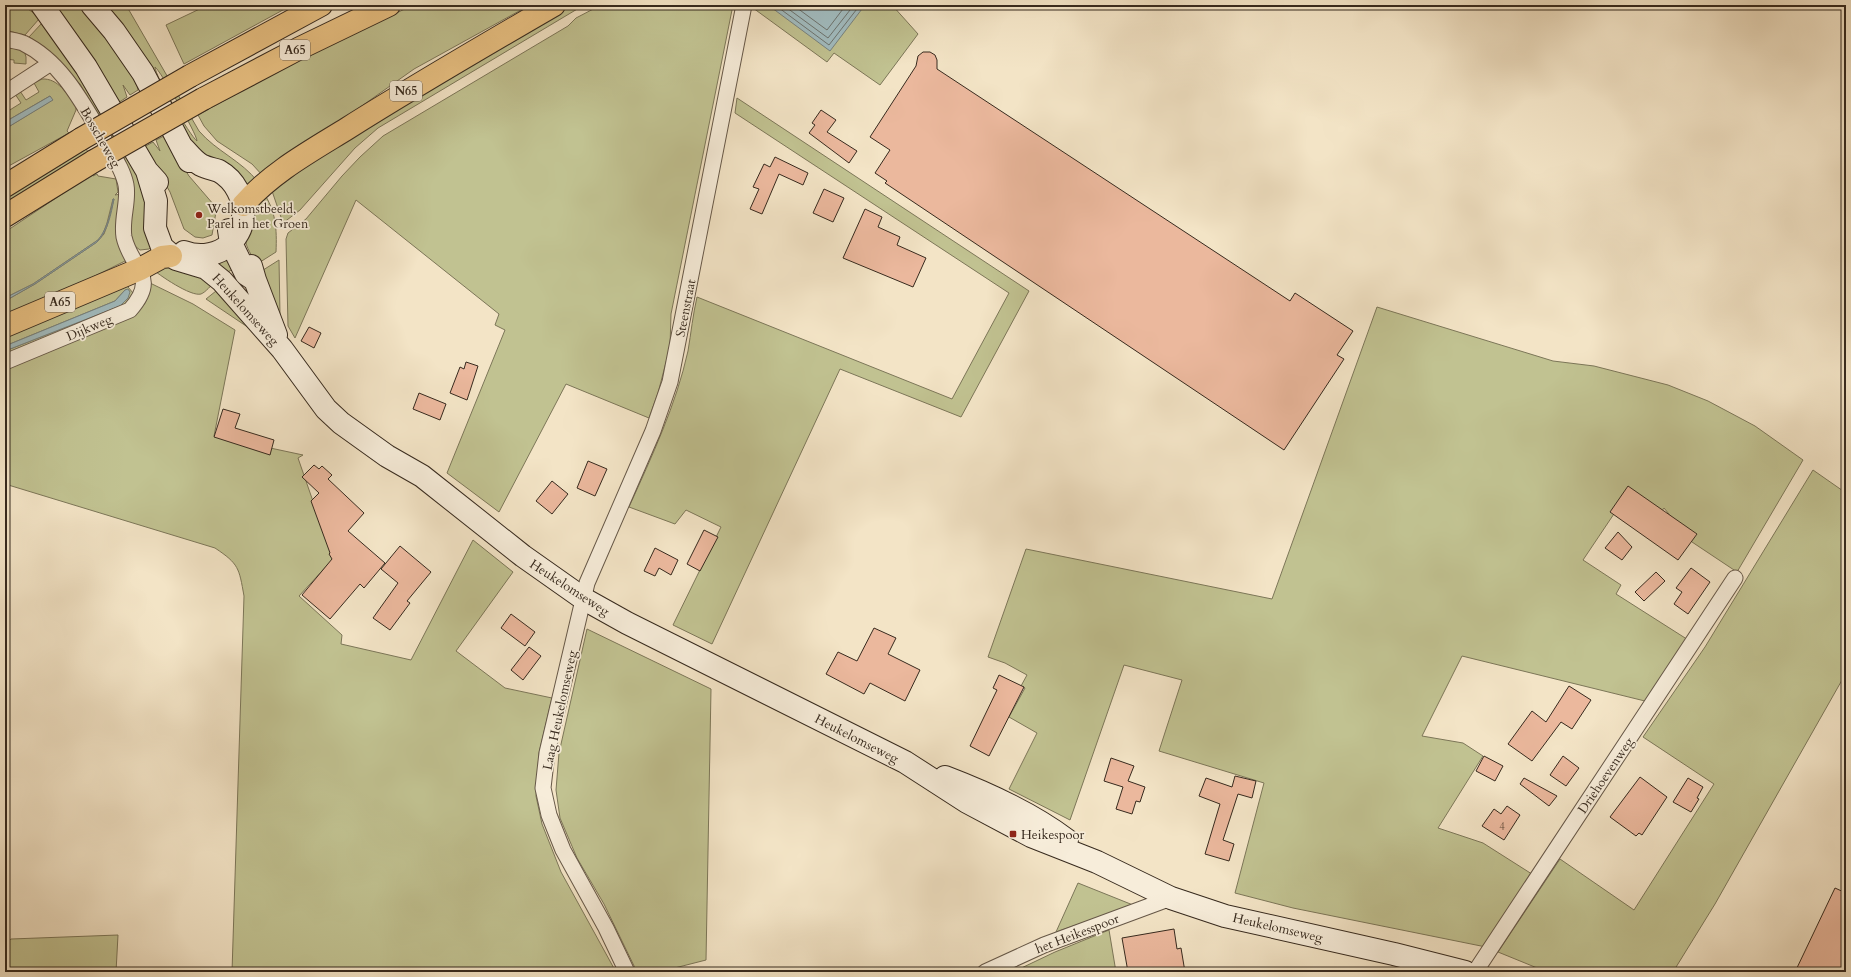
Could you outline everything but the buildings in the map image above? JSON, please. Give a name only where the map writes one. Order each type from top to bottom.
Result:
[{"type":"main road","name":"A65","points":[[5,186],[80,139],[190,76],[321,5]]},
{"type":"main road","name":"A65","points":[[5,216],[94,162],[203,99],[298,49],[389,5]]},
{"type":"main road","name":"N65","points":[[243,205],[263,184],[303,156],[414,86],[554,5]]},
{"type":"main road","name":"A65","points":[[5,326],[116,277],[138,265],[174,253]]},
{"type":"street","points":[[92,5],[114,31],[143,73],[184,148],[194,173],[217,183],[228,194],[232,208],[228,230],[234,239]]},
{"type":"street","name":"Steenstraat","points":[[584,599],[586,583],[653,431],[670,382],[744,5]]},
{"type":"street","name":"Bosscheweg","points":[[41,8],[86,67],[148,171],[156,201],[155,228],[174,253]]},
{"type":"street","name":"Bosscheweg","points":[[5,39],[21,43],[51,63],[67,80],[89,114],[120,167],[126,187],[123,230],[126,246],[138,265]]},
{"type":"street","points":[[5,93],[51,63]]},
{"type":"street","points":[[174,253],[205,255],[223,249],[234,239],[243,220],[243,205],[237,189],[227,176],[197,162],[184,148]]},
{"type":"street","name":"Heukelomseweg","points":[[234,239],[246,274],[255,280],[282,349]]},
{"type":"street","name":"Heukelomseweg","points":[[174,253],[211,271],[282,349],[326,409],[341,423],[386,456],[422,476],[523,556],[584,599],[627,623],[905,762],[974,788],[1034,819],[1066,838],[1097,862],[1171,898],[1225,916],[1402,956],[1465,972]]},
{"type":"street","name":"Dijkweg","points":[[5,362],[130,310],[136,303],[143,290],[144,283],[138,265]]},
{"type":"street","name":"Driehoevenweg","points":[[1475,972],[1735,578]]},
{"type":"street","name":"Laag Heukelomseweg","points":[[584,599],[547,753],[544,788],[549,815],[563,850],[606,928],[627,972]]},
{"type":"street","name":"het Heikesspoor","points":[[985,972],[1044,945],[1171,898]]},
{"type":"green space","points":[[5,5],[28,9],[39,19],[25,35],[5,30]]},
{"type":"green space","points":[[59,5],[79,5],[122,60],[130,72],[138,90],[130,95],[123,85],[127,97],[118,103],[55,9]]},
{"type":"green space","points":[[103,5],[126,5],[199,131],[244,168],[258,182],[247,190],[196,151]],"holes":[[[155,67],[185,115],[197,141],[187,129],[173,106]]]},
{"type":"green space","points":[[208,5],[292,5],[184,64],[166,25]]},
{"type":"green space","points":[[413,5],[530,5],[414,69],[263,176],[252,164],[217,141],[204,126],[198,115],[287,66]]},
{"type":"green space","points":[[569,5],[584,5],[378,128],[355,148],[300,210],[283,223],[272,191],[381,117]]},
{"type":"green space","points":[[601,5],[733,5],[671,314],[670,347],[658,393],[649,418],[566,384],[499,512],[447,473],[505,330],[495,325],[499,314],[356,200],[295,338],[288,326],[286,239],[288,233],[306,219],[342,176],[383,136],[568,26],[576,18]]},
{"type":"green space","points":[[754,5],[892,5],[918,34],[880,85],[834,53],[827,62],[753,8]]},
{"type":"green space","points":[[42,23],[67,55],[147,186],[153,246],[149,249],[140,250],[131,243],[128,168],[124,158],[80,84],[46,48],[29,37]]},
{"type":"green space","points":[[5,45],[24,50],[26,64],[14,63],[14,60],[5,59]]},
{"type":"green space","points":[[42,79],[48,79],[57,84],[66,92],[76,106],[76,110],[67,131],[69,133],[5,168],[5,129],[52,100],[50,96],[5,122],[5,113],[21,103],[15,94],[20,91],[26,100],[39,92],[34,83]]},
{"type":"green space","points":[[737,98],[1029,291],[961,417],[840,369],[712,644],[673,625],[721,527],[686,510],[675,524],[629,507],[663,430],[677,391],[688,351],[697,297],[952,399],[1009,293],[735,113]]},
{"type":"green space","points":[[164,136],[189,176],[214,205],[216,212],[212,235],[203,238],[195,237],[184,229],[170,192],[144,147],[153,142],[160,151],[156,140]]},
{"type":"green space","points":[[85,147],[88,152],[5,204],[5,198]]},
{"type":"green space","points":[[92,174],[93,176],[97,174],[98,176],[116,179],[118,192],[115,195],[121,194],[116,232],[127,260],[67,290],[5,316],[5,301],[35,284],[97,242],[104,234],[114,199],[103,234],[98,240],[33,284],[5,298],[5,232]]},
{"type":"green space","points":[[263,192],[271,206],[275,220],[276,252],[257,264],[247,245],[245,232],[248,220]]},
{"type":"green space","points":[[229,254],[235,271],[231,270],[224,275],[212,260]]},
{"type":"green space","points":[[279,260],[280,315],[260,272]]},
{"type":"green space","points":[[160,264],[215,282],[205,292],[196,294],[183,289],[151,268]]},
{"type":"green space","points":[[133,277],[128,287],[133,293],[124,307],[5,358],[5,351],[120,306],[125,301],[129,290],[125,290],[115,301],[5,346],[5,333]]},
{"type":"green space","points":[[148,282],[193,304],[235,330],[214,436],[303,455],[298,458],[333,559],[299,596],[342,635],[341,644],[411,660],[473,540],[513,572],[456,651],[505,688],[552,698],[539,753],[536,796],[542,824],[561,872],[616,972],[232,972],[244,596],[241,579],[237,568],[229,558],[215,548],[5,484],[5,369],[134,314],[145,304],[148,292]]},
{"type":"green space","points":[[221,287],[252,330],[206,299]]},
{"type":"green space","points":[[1377,307],[1553,361],[1594,366],[1668,385],[1708,401],[1755,426],[1803,460],[1737,572],[1692,542],[1664,508],[1655,520],[1624,499],[1583,560],[1621,585],[1616,594],[1693,643],[1653,703],[1462,656],[1422,736],[1463,743],[1483,756],[1438,828],[1483,843],[1535,876],[1486,947],[1293,908],[1235,893],[1264,783],[1159,751],[1182,680],[1124,665],[1070,820],[1009,789],[1037,733],[1009,717],[1025,688],[1021,686],[1027,675],[1005,663],[988,657],[1026,549],[1272,599]]},
{"type":"green space","points":[[1813,470],[1846,493],[1846,673],[1715,904],[1673,972],[1547,972],[1498,952],[1560,859],[1634,910],[1714,784],[1643,737],[1705,647]]},
{"type":"green space","points":[[587,629],[711,689],[706,960],[659,972],[637,972],[604,904],[577,858],[560,818],[556,790],[559,753]]},
{"type":"green space","points":[[1078,883],[1133,905],[1056,932]]},
{"type":"green space","points":[[1109,930],[1116,972],[1013,972],[1055,952]]},
{"type":"green space","points":[[118,935],[116,972],[5,972],[5,944],[11,939]]},
{"type":"water","points":[[768,5],[865,5],[830,51]]},
{"type":"water","points":[[50,96],[53,100],[5,129],[5,122]]},
{"type":"water","points":[[113,199],[112,210],[104,233],[97,242],[35,284],[5,301],[5,298],[33,284],[98,240],[108,221]]},
{"type":"water","points":[[128,289],[130,292],[128,298],[120,306],[5,351],[5,346],[115,301],[125,290]]},
{"type":"place","name":"Welkomstbeeld, Parel in het Groen","points":[[199,215]]},
{"type":"place","name":"Heikespoor","points":[[1013,834]]}]
